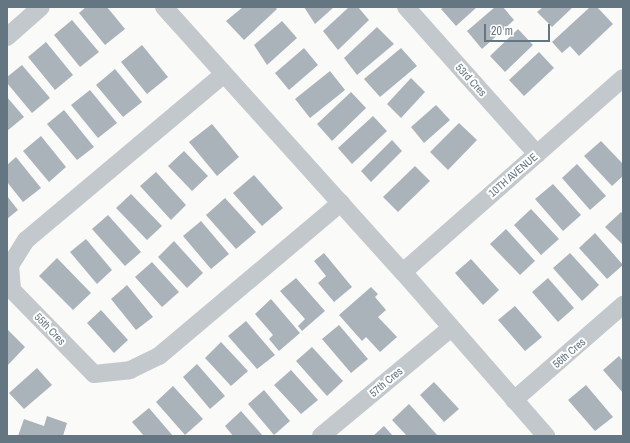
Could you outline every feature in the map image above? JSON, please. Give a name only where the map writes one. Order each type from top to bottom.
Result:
[{"type":"street","points":[[7,37],[41,7]]},
{"type":"street","points":[[164,7],[403,272],[546,436]]},
{"type":"street","name":"53rd Cres","points":[[406,7],[537,154]]},
{"type":"street","name":"55th Cres","points":[[224,74],[26,240],[10,266],[12,290],[94,374],[130,370],[159,356],[341,203]]},
{"type":"street","name":"10TH AVENUE","points":[[403,272],[623,78]]},
{"type":"street","name":"56th Cres","points":[[514,400],[623,306]]},
{"type":"street","name":"57th Cres","points":[[321,436],[451,328]]},
{"type":"building","points":[[86,7],[107,7],[125,29],[105,45],[79,13]]},
{"type":"building","points":[[243,7],[275,7],[277,9],[244,40],[226,21]]},
{"type":"building","points":[[304,7],[334,7],[315,24]]},
{"type":"building","points":[[349,7],[358,7],[369,20],[338,50],[323,31]]},
{"type":"building","points":[[444,7],[477,7],[456,26],[441,9]]},
{"type":"building","points":[[495,7],[503,7],[514,20],[482,49],[467,31]]},
{"type":"building","points":[[543,7],[573,7],[552,27],[537,12]]},
{"type":"building","points":[[590,7],[597,7],[613,24],[579,56],[570,46],[562,53],[552,42]]},
{"type":"building","points":[[72,20],[99,52],[80,67],[54,35]]},
{"type":"building","points":[[282,21],[297,38],[267,65],[254,45]]},
{"type":"building","points":[[377,27],[394,44],[357,75],[344,58]]},
{"type":"building","points":[[518,29],[533,45],[505,72],[490,56]]},
{"type":"building","points":[[46,42],[73,75],[55,90],[28,57]]},
{"type":"building","points":[[142,45],[168,77],[147,94],[121,62]]},
{"type":"building","points":[[304,48],[318,65],[289,90],[275,73]]},
{"type":"building","points":[[401,48],[417,66],[380,97],[364,79]]},
{"type":"building","points":[[539,52],[554,68],[524,96],[509,80]]},
{"type":"building","points":[[22,65],[50,98],[32,113],[7,83],[7,77]]},
{"type":"building","points":[[115,69],[142,102],[123,117],[96,85]]},
{"type":"building","points":[[330,71],[345,90],[310,118],[295,99]]},
{"type":"building","points":[[411,78],[425,92],[401,118],[387,104]]},
{"type":"building","points":[[90,90],[117,123],[98,138],[71,105]]},
{"type":"building","points":[[351,92],[366,108],[332,141],[317,124]]},
{"type":"building","points":[[7,97],[24,117],[7,131]]},
{"type":"building","points":[[436,105],[450,120],[424,143],[411,127]]},
{"type":"building","points":[[64,110],[94,147],[77,160],[47,124]]},
{"type":"building","points":[[373,116],[387,131],[352,164],[338,148]]},
{"type":"building","points":[[459,123],[477,140],[448,170],[430,152]]},
{"type":"building","points":[[212,124],[239,157],[217,176],[189,142]]},
{"type":"building","points":[[41,136],[66,167],[49,182],[23,151]]},
{"type":"building","points":[[392,140],[402,151],[371,182],[361,171]]},
{"type":"building","points":[[601,141],[623,164],[623,176],[612,186],[584,156]]},
{"type":"building","points":[[184,151],[208,176],[192,191],[168,166]]},
{"type":"building","points":[[16,157],[41,188],[23,202],[7,182],[7,165]]},
{"type":"building","points":[[577,164],[606,196],[590,210],[562,178]]},
{"type":"building","points":[[415,166],[430,181],[398,212],[383,197]]},
{"type":"building","points":[[156,172],[186,205],[171,220],[140,186]]},
{"type":"building","points":[[254,175],[283,208],[262,226],[233,193]]},
{"type":"building","points":[[553,184],[581,215],[563,231],[535,199]]},
{"type":"building","points":[[131,194],[162,226],[147,240],[116,208]]},
{"type":"building","points":[[7,196],[18,210],[7,219]]},
{"type":"building","points":[[225,198],[256,232],[236,249],[206,215]]},
{"type":"building","points":[[531,209],[559,239],[541,255],[514,225]]},
{"type":"building","points":[[621,212],[623,214],[623,245],[605,227]]},
{"type":"building","points":[[108,215],[141,252],[125,266],[92,229]]},
{"type":"building","points":[[201,221],[229,254],[211,269],[183,236]]},
{"type":"building","points":[[506,229],[535,261],[520,275],[490,244]]},
{"type":"building","points":[[595,233],[623,265],[607,279],[579,248]]},
{"type":"building","points":[[86,239],[112,270],[97,284],[70,252]]},
{"type":"building","points":[[174,241],[203,273],[187,288],[158,257]]},
{"type":"building","points":[[324,253],[352,287],[334,302],[318,283],[326,276],[314,261]]},
{"type":"building","points":[[570,253],[599,285],[582,301],[553,268]]},
{"type":"building","points":[[57,258],[91,293],[73,310],[39,276]]},
{"type":"building","points":[[471,259],[499,290],[483,305],[455,273]]},
{"type":"building","points":[[152,262],[179,292],[162,307],[135,277]]},
{"type":"building","points":[[296,278],[325,311],[302,331],[298,326],[305,319],[280,291]]},
{"type":"building","points":[[548,278],[574,308],[558,322],[532,292]]},
{"type":"building","points":[[127,285],[153,317],[136,330],[111,299]]},
{"type":"building","points":[[371,287],[378,294],[375,297],[386,310],[378,317],[397,337],[380,352],[366,337],[362,341],[339,315]]},
{"type":"building","points":[[271,299],[300,333],[279,351],[269,339],[273,335],[255,314]]},
{"type":"building","points":[[515,306],[542,337],[525,351],[498,320]]},
{"type":"building","points":[[101,310],[128,340],[114,353],[87,323]]},
{"type":"building","points":[[246,321],[275,355],[257,369],[228,336]]},
{"type":"building","points":[[339,325],[368,359],[351,373],[322,339]]},
{"type":"building","points":[[7,329],[25,347],[7,366]]},
{"type":"building","points":[[221,342],[248,371],[231,386],[205,358]]},
{"type":"building","points":[[312,347],[343,381],[327,396],[296,361]]},
{"type":"building","points":[[619,356],[623,361],[623,393],[603,370]]},
{"type":"building","points":[[197,364],[225,396],[210,409],[183,377]]},
{"type":"building","points":[[37,368],[52,385],[24,409],[9,393]]},
{"type":"building","points":[[291,370],[318,400],[301,414],[274,385]]},
{"type":"building","points":[[434,382],[459,409],[444,422],[420,395]]},
{"type":"building","points":[[586,385],[613,417],[595,431],[568,400]]},
{"type":"building","points":[[173,386],[203,419],[185,435],[156,402]]},
{"type":"building","points":[[264,390],[290,421],[274,435],[248,404]]},
{"type":"building","points":[[409,404],[438,436],[407,436],[392,420]]},
{"type":"building","points":[[149,408],[173,436],[144,436],[132,422]]},
{"type":"building","points":[[241,411],[263,436],[233,436],[225,426]]},
{"type":"building","points":[[47,416],[67,423],[63,436],[18,436],[24,419],[44,426]]},
{"type":"building","points":[[384,426],[393,436],[373,436]]}]
